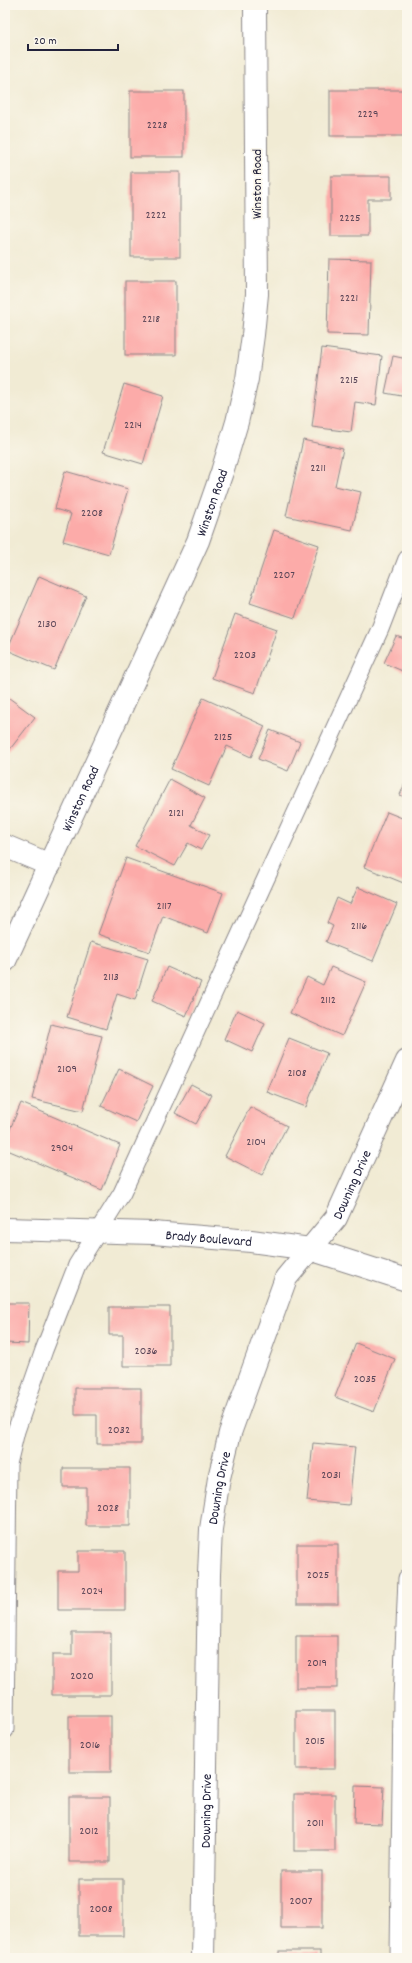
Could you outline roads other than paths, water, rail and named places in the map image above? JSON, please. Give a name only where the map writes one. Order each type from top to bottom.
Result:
[{"type":"street","name":"Winston Road","points":[[5,960],[50,866],[198,541],[222,472],[247,379],[257,294],[255,5]]},
{"type":"street","points":[[5,846],[50,866]]},
{"type":"street","name":"Downing Drive","points":[[203,1958],[211,1529],[230,1434],[286,1278],[336,1218],[407,1061]]},
{"type":"street","name":"Brady Boulevard","points":[[5,1229],[98,1230],[215,1237],[310,1250],[407,1280]]},
{"type":"lane","points":[[5,1730],[8,1464],[16,1431],[44,1350],[77,1265],[122,1193],[380,629],[407,559]]},
{"type":"lane","points":[[399,1958],[402,1698],[407,1578]]}]
